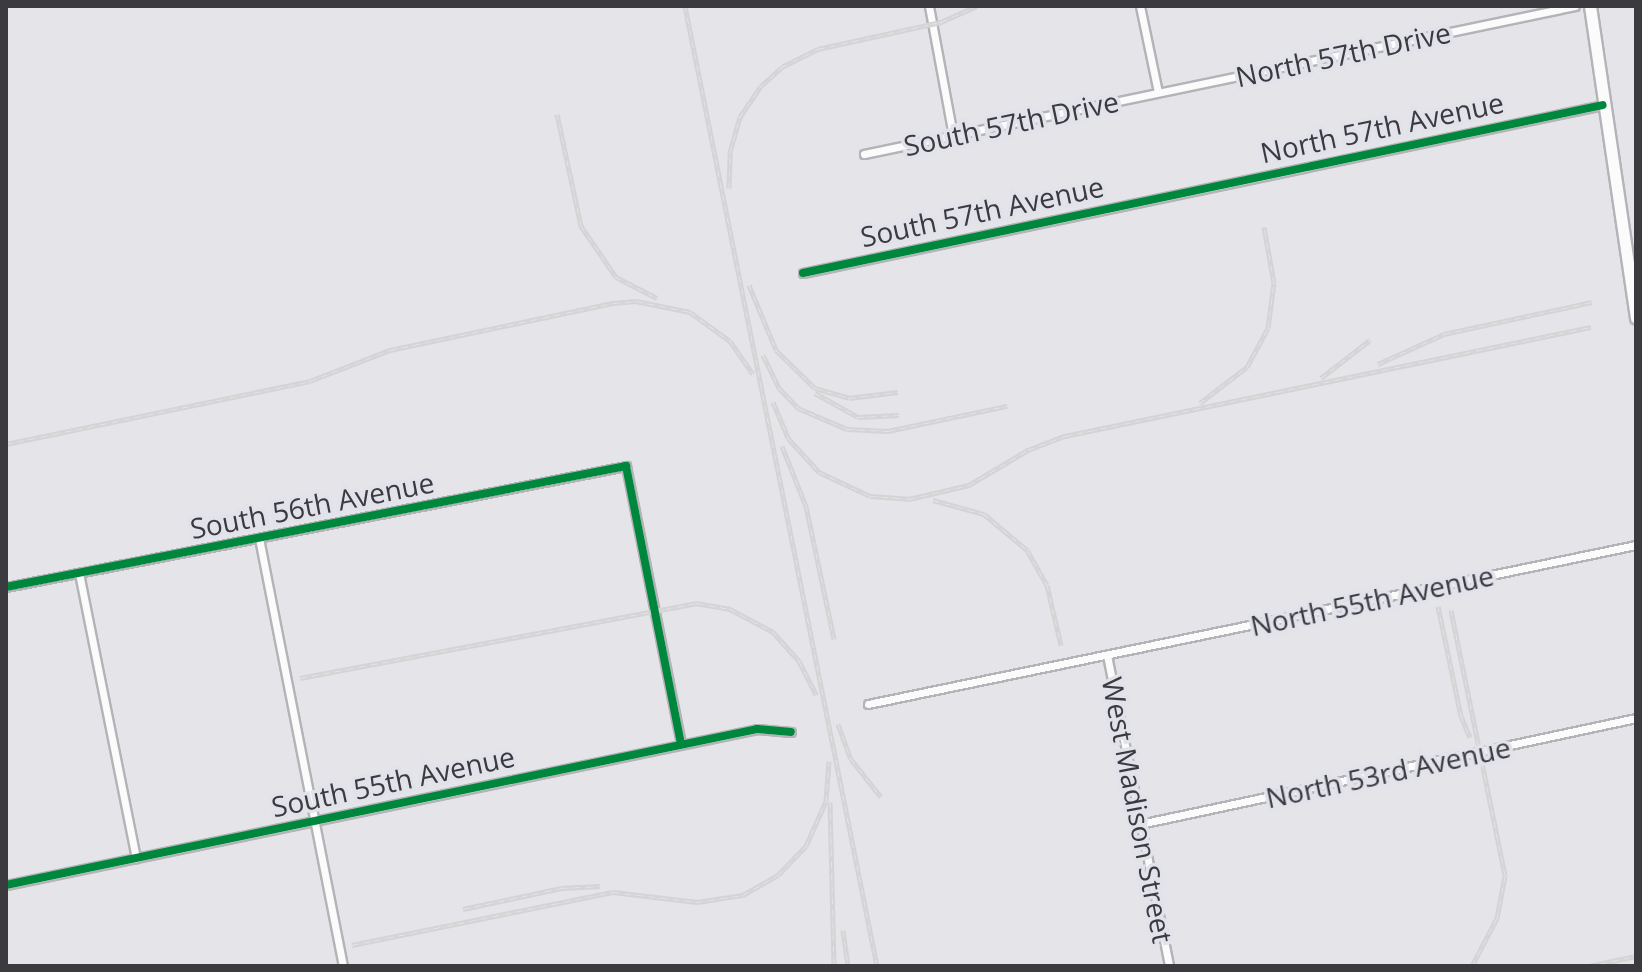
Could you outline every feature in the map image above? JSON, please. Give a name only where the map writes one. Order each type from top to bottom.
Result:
[{"type":"main road","points":[[1590,6],[1636,318]]},
{"type":"street","points":[[929,6],[953,135]]},
{"type":"street","points":[[1140,6],[1158,92]]},
{"type":"street","name":"North 57th Drive","points":[[1158,92],[1575,6]]},
{"type":"street","name":"South 57th Drive","points":[[864,154],[1158,92]]},
{"type":"street","name":"North 57th Avenue","points":[[1170,194],[1603,105]]},
{"type":"street","name":"South 57th Avenue","points":[[803,273],[1170,194]]},
{"type":"street","name":"South 56th Avenue","points":[[6,587],[626,466],[681,744]]},
{"type":"street","points":[[259,538],[343,966]]},
{"type":"street","name":"North 55th Avenue","points":[[1107,655],[1636,545]]},
{"type":"street","points":[[79,573],[136,858]]},
{"type":"street","points":[[868,704],[1107,655]]},
{"type":"street","name":"West Madison Street","points":[[1107,655],[1169,966]]},
{"type":"street","name":"North 53rd Avenue","points":[[1140,824],[1636,718]]},
{"type":"street","name":"South 55th Avenue","points":[[6,885],[757,729],[791,732]]},
{"type":"railway","points":[[685,6],[877,966]]},
{"type":"railway","points":[[729,188],[730,152],[740,117],[761,86],[782,67],[818,49],[941,22],[977,6]]},
{"type":"railway","points":[[557,114],[581,226],[616,277],[657,298]]},
{"type":"railway","points":[[1200,403],[1247,367],[1268,328],[1274,283],[1264,227]]},
{"type":"railway","points":[[749,285],[776,350],[815,388],[849,398],[898,392]]},
{"type":"railway","points":[[6,444],[310,381],[390,350],[613,303],[636,301],[690,312],[730,341],[753,374]]},
{"type":"railway","points":[[1378,364],[1444,334],[1592,302]]},
{"type":"railway","points":[[773,402],[788,438],[819,472],[870,496],[909,499],[969,485],[1028,450],[1065,436],[1591,327]]},
{"type":"railway","points":[[1321,378],[1370,340]]},
{"type":"railway","points":[[763,355],[779,388],[798,408],[847,429],[888,431],[1007,406]]},
{"type":"railway","points":[[815,393],[858,417],[899,415]]},
{"type":"railway","points":[[782,446],[806,506],[834,639]]},
{"type":"railway","points":[[933,500],[984,514],[1027,550],[1047,585],[1061,645]]},
{"type":"railway","points":[[300,678],[696,603],[730,609],[773,632],[799,661],[816,695]]},
{"type":"railway","points":[[1438,606],[1461,716],[1470,737]]},
{"type":"railway","points":[[1451,610],[1505,876],[1497,918],[1472,966]]},
{"type":"railway","points":[[838,724],[851,759],[881,797]]},
{"type":"railway","points":[[352,945],[613,892],[697,902],[743,895],[778,875],[806,846],[826,801],[829,761]]},
{"type":"railway","points":[[830,802],[834,966]]},
{"type":"railway","points":[[463,909],[562,888],[600,886]]},
{"type":"railway","points":[[843,930],[848,966]]},
{"type":"railway","points":[[1589,966],[1636,956]]},
{"type":"cycle path","points":[[803,273],[1603,105]]},
{"type":"cycle path","points":[[6,587],[626,466],[681,744]]},
{"type":"cycle path","points":[[6,885],[757,729],[791,732]]}]
